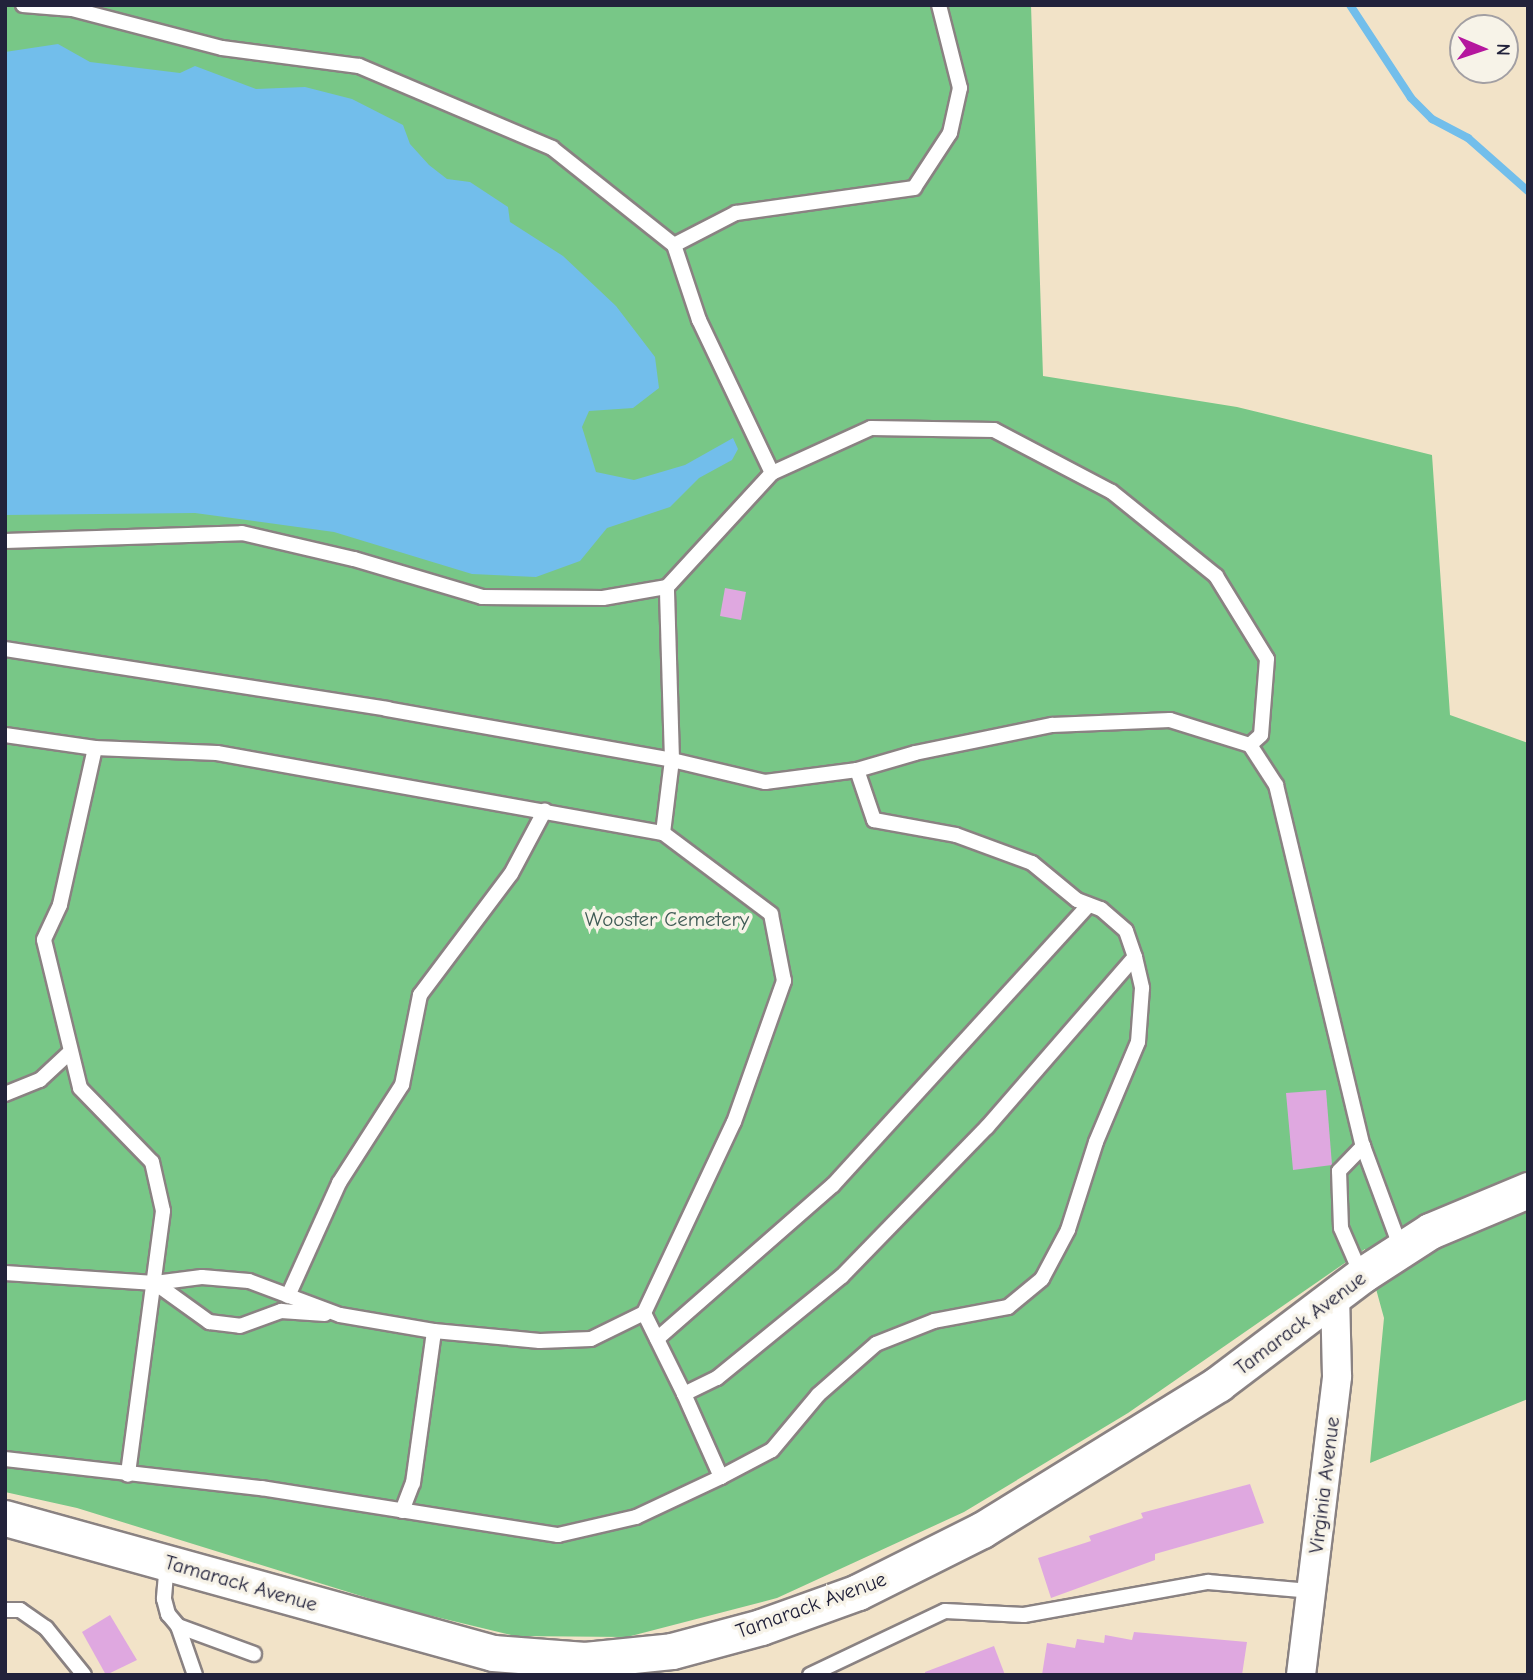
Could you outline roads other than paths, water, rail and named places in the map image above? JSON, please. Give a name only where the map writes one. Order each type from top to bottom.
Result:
[{"type":"street","name":"Tamarack Avenue","points":[[5,1518],[167,1562],[497,1664],[585,1660],[671,1651],[761,1627],[858,1592],[982,1530],[1218,1384],[1348,1285],[1401,1249],[1430,1231],[1528,1190]]},
{"type":"street","name":"Virginia Avenue","points":[[1301,1675],[1348,1285]]},
{"type":"lane","points":[[23,5],[72,9],[222,48],[359,66],[552,148],[674,245],[699,320],[772,473]]},
{"type":"lane","points":[[674,245],[736,213],[914,188],[950,133],[960,88],[939,5]]},
{"type":"lane","points":[[5,541],[242,533],[354,559],[482,597],[603,598],[667,587],[772,473],[871,428],[994,430],[1112,492],[1216,576],[1267,659],[1261,735],[1250,745]]},
{"type":"lane","points":[[663,832],[672,760],[667,587]]},
{"type":"lane","points":[[5,649],[672,760],[765,782],[857,770],[915,753],[1052,725],[1170,720],[1250,745],[1276,785],[1363,1146],[1401,1249]]},
{"type":"lane","points":[[5,735],[95,748],[216,753],[663,832],[771,914],[784,981],[734,1122],[644,1313],[591,1339],[540,1341],[435,1331],[340,1315],[282,1311],[240,1326],[209,1322],[155,1283]]},
{"type":"lane","points":[[95,748],[60,905],[44,940],[80,1088],[152,1162],[163,1211],[128,1475]]},
{"type":"lane","points":[[5,1459],[261,1488],[558,1535],[636,1517],[772,1450],[818,1395],[876,1344],[934,1321],[1008,1307],[1042,1279],[1068,1230],[1096,1142],[1138,1042],[1142,988],[1135,957],[1126,931],[1089,905],[1077,901],[1032,863],[956,835],[874,820],[857,770]]},
{"type":"lane","points":[[288,1296],[339,1183],[402,1085],[420,995],[511,874],[545,810]]},
{"type":"lane","points":[[657,1339],[833,1185],[1089,905]]},
{"type":"lane","points":[[684,1394],[717,1378],[842,1276],[987,1127],[1135,957]]},
{"type":"lane","points":[[5,1094],[40,1080],[71,1052]]},
{"type":"lane","points":[[1348,1285],[1340,1228],[1339,1171],[1363,1146]]},
{"type":"lane","points":[[5,1273],[155,1283],[202,1277],[249,1282],[340,1315]]},
{"type":"lane","points":[[644,1313],[721,1477]]},
{"type":"lane","points":[[402,1511],[413,1483],[435,1331]]},
{"type":"lane","points":[[167,1562],[164,1599],[168,1614],[178,1626],[195,1675]]},
{"type":"lane","points":[[810,1675],[945,1611],[1024,1615],[1208,1582],[1310,1591]]},
{"type":"lane","points":[[5,1610],[20,1610],[46,1628],[84,1675]]},
{"type":"lane","points":[[178,1626],[254,1654]]},
{"type":"water","points":[[58,44],[90,62],[180,73],[195,66],[256,89],[305,87],[352,99],[403,125],[410,144],[429,165],[447,179],[470,182],[508,207],[510,222],[563,256],[616,306],[655,357],[659,388],[633,408],[589,411],[582,427],[596,472],[634,480],[685,465],[733,438],[738,449],[732,460],[699,478],[670,507],[607,528],[580,561],[536,577],[472,574],[334,532],[195,513],[5,515],[5,52]]},
{"type":"waterway","points":[[1350,5],[1411,98],[1432,119],[1468,138],[1528,191]]},
{"type":"park label","name":"Wooster Cemetery","points":[[667,919]]}]
